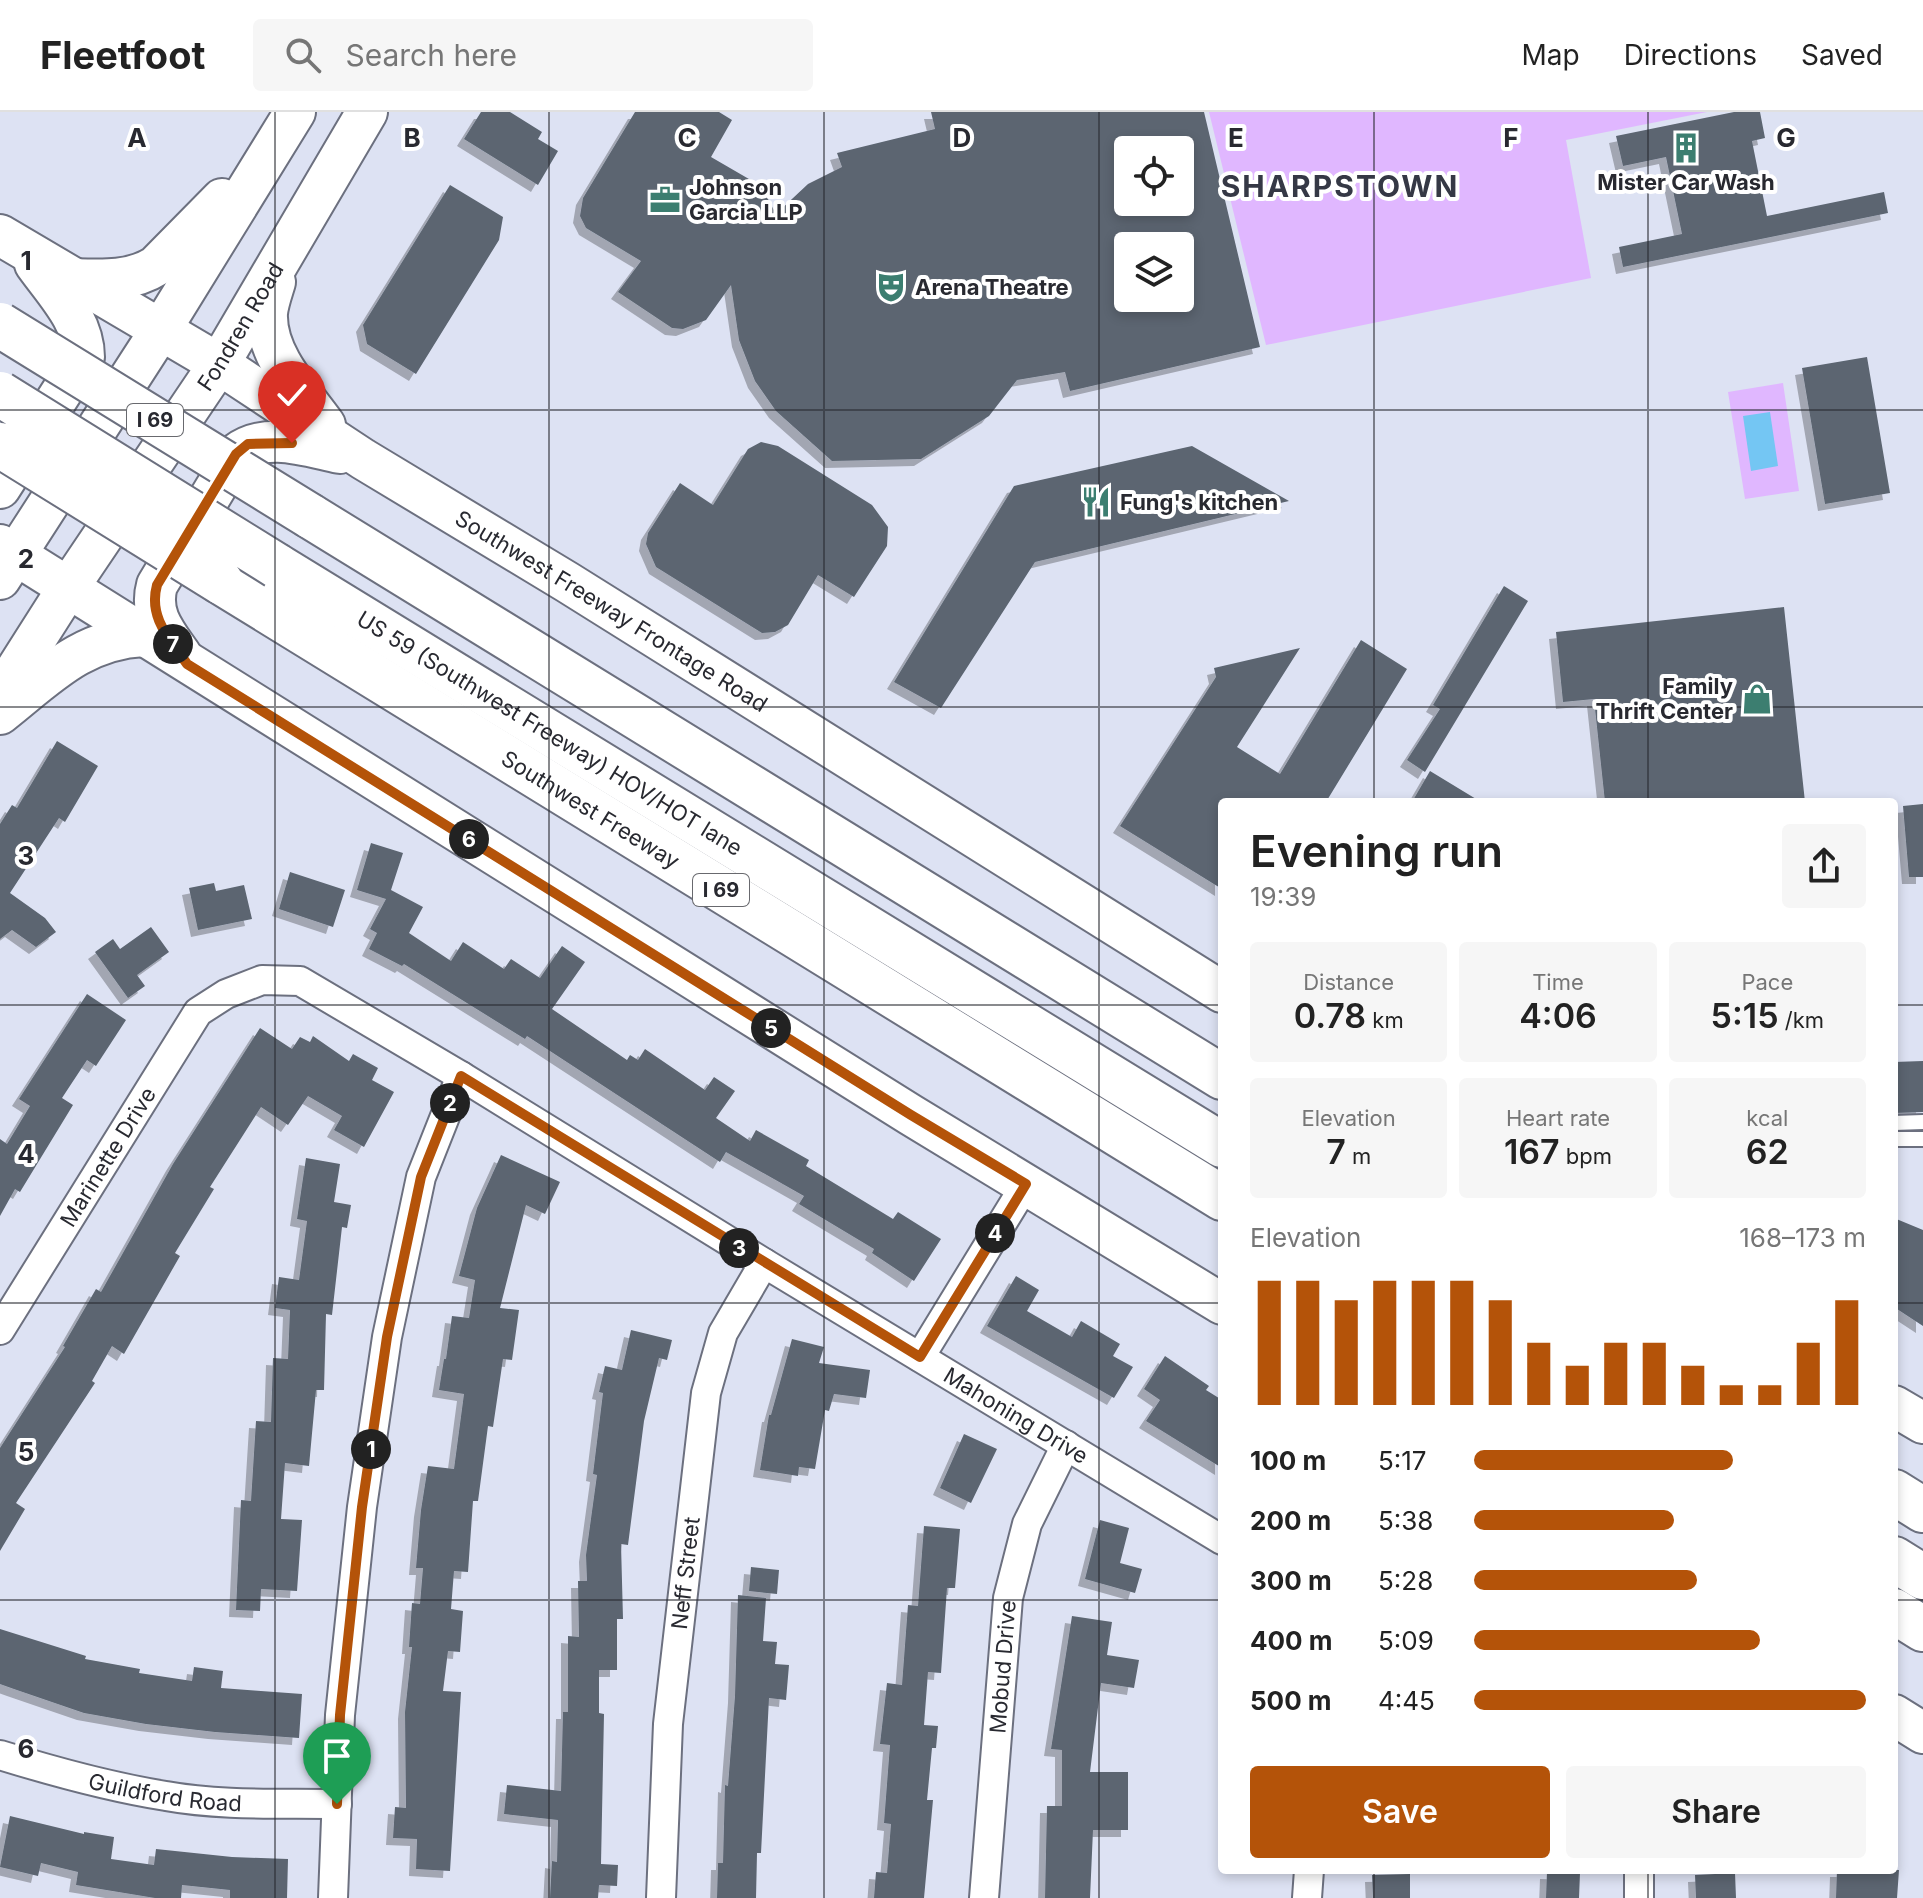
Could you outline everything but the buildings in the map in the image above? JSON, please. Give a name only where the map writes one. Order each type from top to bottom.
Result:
[{"type":"highway","name":"I 69","points":[[0,325],[1218,1075]]},
{"type":"highway","name":"US 59 (Southwest Freeway) HOV/HOT lane","points":[[0,394],[1218,1143]]},
{"type":"highway","name":"Southwest Freeway","points":[[0,445],[1218,1196]]},
{"type":"highway","points":[[1898,1494],[1923,1510]]},
{"type":"highway","points":[[1898,1561],[1923,1577]]},
{"type":"highway","points":[[1898,1613],[1923,1629]]},
{"type":"main road","name":"Fondren Road","points":[[0,695],[219,364],[367,112]]},
{"type":"main road","points":[[71,279],[124,278],[145,273],[156,266],[286,126]]},
{"type":"main road","points":[[286,126],[160,331],[5,559],[68,588],[911,1115],[1218,1302]]},
{"type":"main road","points":[[0,488],[84,357],[84,340],[77,323],[14,244]]},
{"type":"main road","name":"Southwest Freeway Frontage Road","points":[[14,244],[219,364],[350,450],[567,582],[1218,989]]},
{"type":"main road","points":[[282,258],[267,311],[274,350],[350,450]]},
{"type":"main road","points":[[187,664],[161,626],[153,600],[157,585],[236,454],[248,444],[279,442],[350,450]]},
{"type":"main road","points":[[0,714],[80,652],[119,637],[144,636]]},
{"type":"main road","points":[[1898,1408],[1923,1423]]},
{"type":"main road","points":[[1898,1712],[1923,1708]]},
{"type":"main road","points":[[1898,1716],[1923,1733]]},
{"type":"street","name":"Mahoning Drive","points":[[226,994],[262,980],[300,981],[1218,1538]]},
{"type":"street","name":"Marinette Drive","points":[[0,1330],[174,1047],[198,1012],[226,994]]},
{"type":"street","points":[[333,1898],[340,1715],[362,1507],[387,1337],[421,1177],[461,1076]]},
{"type":"street","points":[[920,1357],[1026,1184]]},
{"type":"street","name":"Neff Street","points":[[661,1898],[668,1724],[706,1393],[723,1333],[764,1263]]},
{"type":"street","name":"Mobud Drive","points":[[984,1898],[1008,1598],[1027,1524],[1066,1445]]},
{"type":"street","name":"Guildford Road","points":[[0,1755],[71,1777],[169,1797],[337,1804]]},
{"type":"street","points":[[1307,1898],[1309,1874]]},
{"type":"street","points":[[1639,1874],[1639,1898]]},
{"type":"lane","points":[[1898,1123],[1923,1122]]},
{"type":"lane","points":[[1898,1139],[1923,1139]]},
{"type":"shaded area","points":[[1209,112],[1707,112],[1566,140],[1591,278],[1266,345]]},
{"type":"shaded area","points":[[1783,383],[1799,491],[1745,499],[1728,392]]},
{"type":"water","points":[[1770,412],[1778,466],[1751,471],[1743,416]]},
{"type":"place","name":"Mister Car Wash","points":[[1686,148]]},
{"type":"place","name":"Johnson Garcia LLP","points":[[665,200]]},
{"type":"place","name":"Arena Theatre","points":[[891,287]]},
{"type":"place","name":"Fung's kitchen","points":[[1096,502]]},
{"type":"place","name":"Family Thrift Center","points":[[1757,699]]},
{"type":"district","name":"SHARPSTOWN","points":[[1340,186]]},
{"type":"route","points":[[292,443],[248,444],[236,454],[157,585],[153,600],[155,612],[187,664],[1026,1184],[920,1357],[461,1076],[421,1177],[387,1337],[362,1507],[340,1715],[337,1804]]}]
